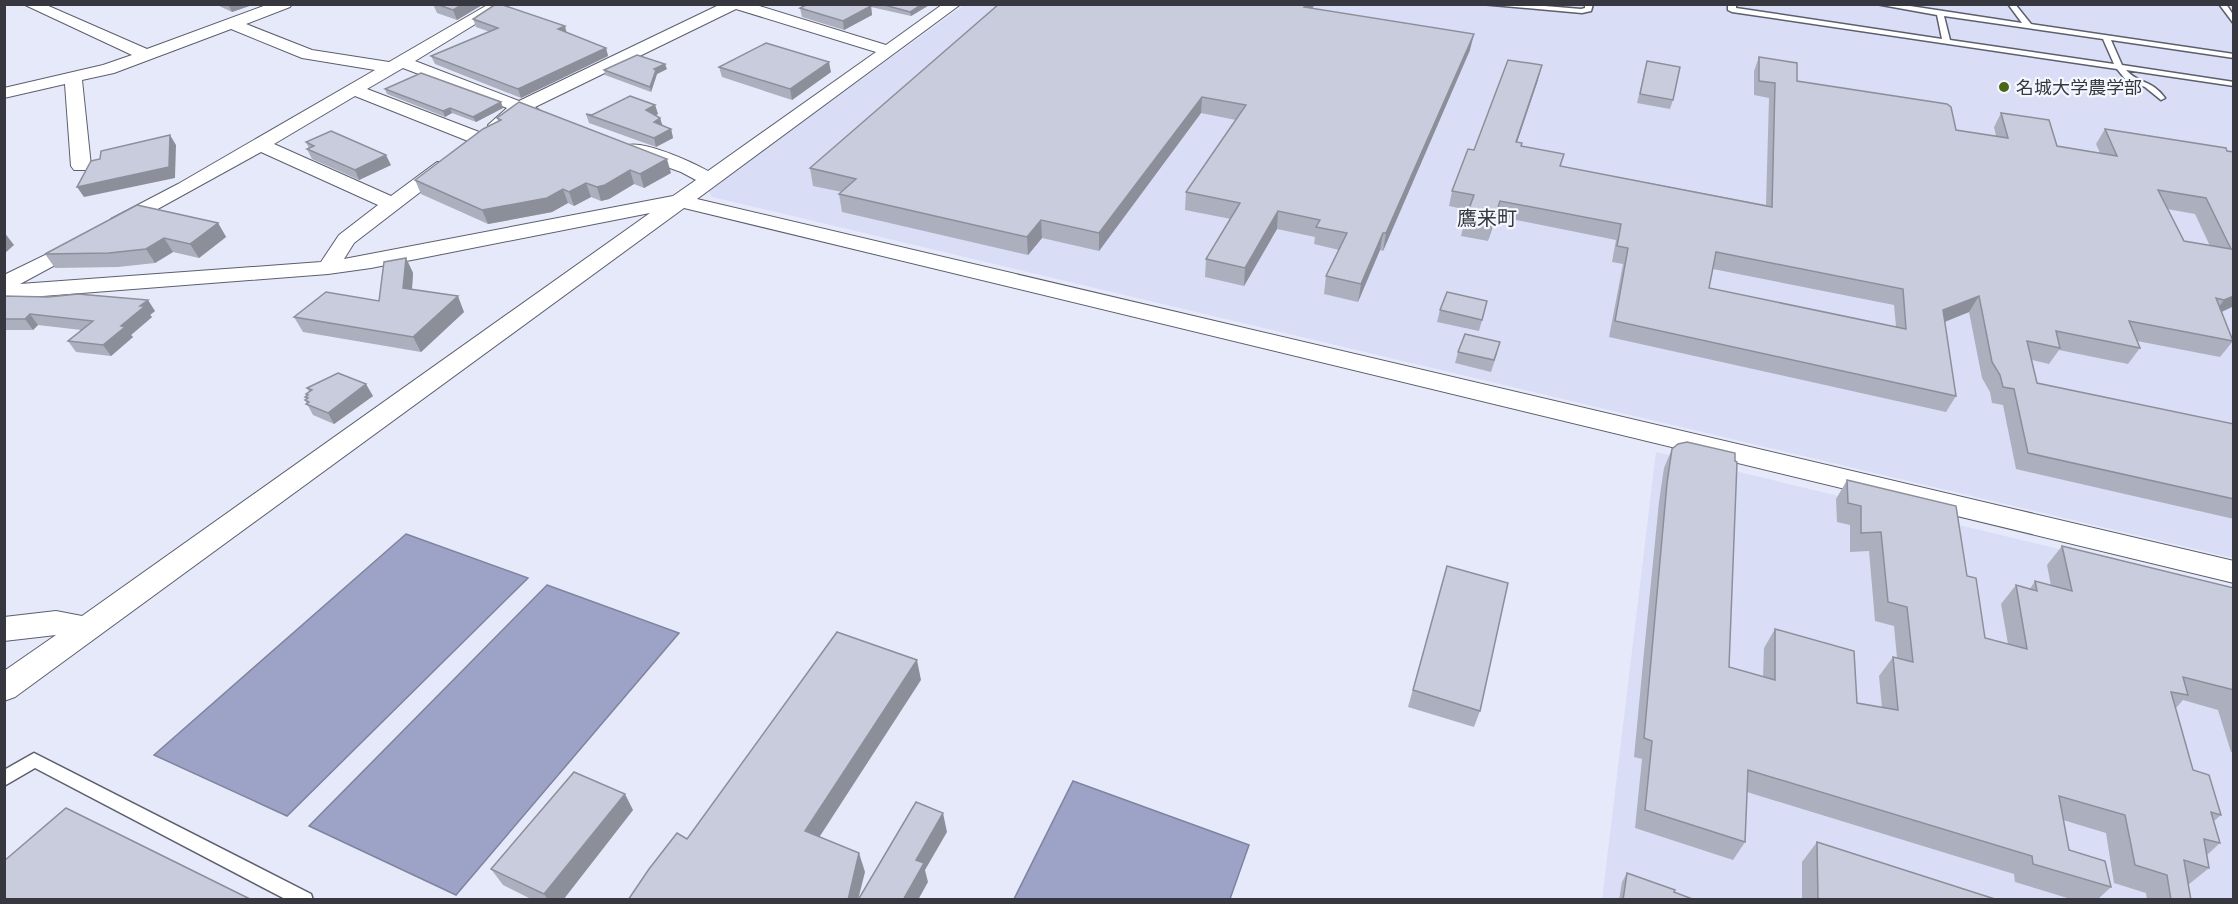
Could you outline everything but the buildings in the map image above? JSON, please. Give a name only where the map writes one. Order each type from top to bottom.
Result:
[{"type":"street","points":[[30,4],[146,55]]},
{"type":"street","points":[[4,93],[108,69],[285,4]]},
{"type":"street","points":[[4,284],[259,144],[501,4]]},
{"type":"street","points":[[328,268],[346,239],[520,107],[734,4],[889,51]]},
{"type":"street","points":[[4,688],[954,4]]},
{"type":"street","points":[[232,24],[308,54],[397,65],[554,119]]},
{"type":"street","points":[[73,78],[81,166]]},
{"type":"street","points":[[354,90],[480,139]]},
{"type":"street","points":[[259,144],[392,204]]},
{"type":"street","points":[[621,144],[688,168],[709,180]]},
{"type":"street","points":[[4,292],[328,268],[371,262],[679,201],[2234,572]]},
{"type":"street","points":[[4,629],[56,623],[87,628]]},
{"type":"lane","points":[[1484,4],[1582,10],[1588,9],[1589,4]]},
{"type":"lane","points":[[1732,4],[1732,10],[2234,84]]},
{"type":"lane","points":[[1879,4],[2234,56]]},
{"type":"lane","points":[[2011,4],[2028,26]]},
{"type":"lane","points":[[2222,4],[2234,22]]},
{"type":"lane","points":[[1940,13],[1946,41]]},
{"type":"lane","points":[[2105,36],[2120,67],[2130,78],[2152,86],[2161,98]]},
{"type":"lane","points":[[4,779],[34,760],[304,900]]},
{"type":"shaded area","points":[[964,5],[2233,5],[2233,558],[712,197],[708,190]]},
{"type":"shaded area","points":[[1656,452],[2233,591],[2233,899],[1602,900]]},
{"type":"shaded area","points":[[406,534],[528,578],[287,816],[154,755]]},
{"type":"shaded area","points":[[547,585],[679,633],[456,895],[309,826]]},
{"type":"shaded area","points":[[1073,781],[1249,845],[1230,899],[1014,899]]},
{"type":"place","name":"名城大学農学部","points":[[2004,87]]},
{"type":"district","name":"鷹来町","points":[[1487,218]]}]
